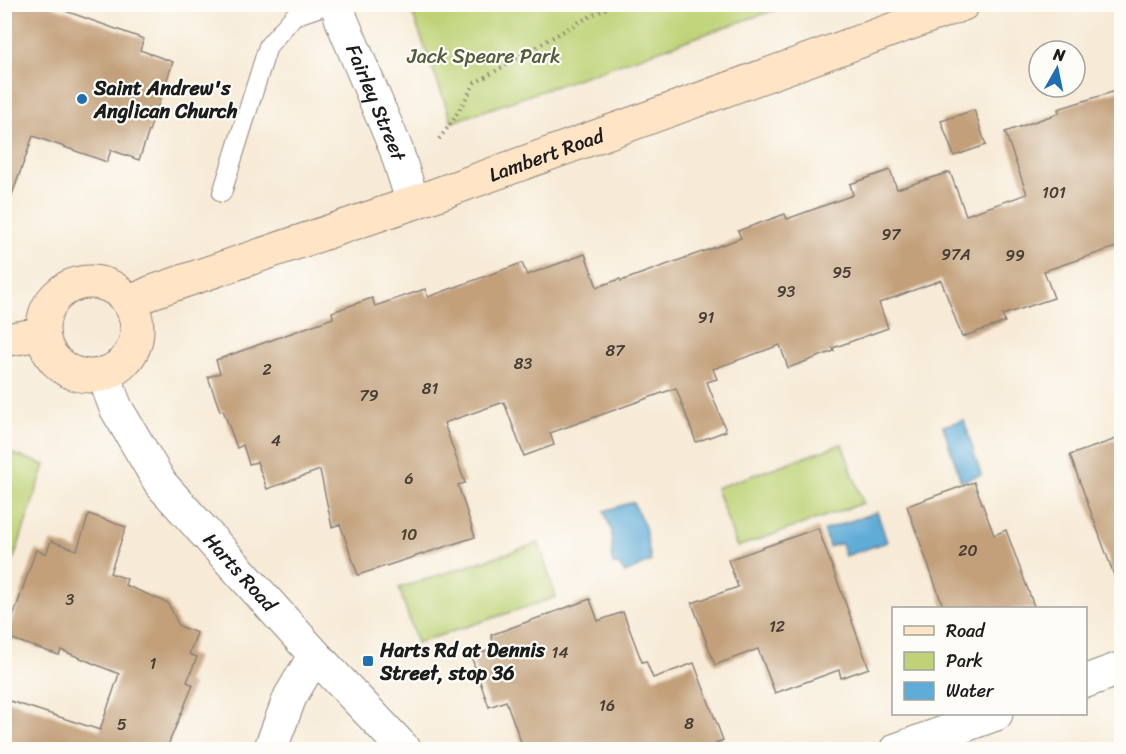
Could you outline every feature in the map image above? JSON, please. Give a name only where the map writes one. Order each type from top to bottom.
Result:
[{"type":"main road","name":"Lambert Road","points":[[130,303],[152,292],[413,203],[963,4]]},
{"type":"main road","points":[[90,280],[120,291],[130,303],[137,324],[135,346],[127,359],[103,375],[86,376],[71,372],[56,363],[46,350],[42,334],[43,318],[49,303],[60,291],[74,283],[90,280]]},
{"type":"main road","points":[[4,340],[42,334]]},
{"type":"street","name":"Fairley Street","points":[[337,4],[396,149],[413,203]]},
{"type":"street","name":"Harts Road","points":[[103,375],[116,408],[161,484],[315,655],[405,750]]},
{"type":"street","points":[[270,750],[290,697],[315,655]]},
{"type":"street","points":[[1087,681],[1122,668]]},
{"type":"street","points":[[896,750],[993,715]]},
{"type":"lane","points":[[222,193],[268,46],[294,16],[330,4]]},
{"type":"path","points":[[439,139],[475,83],[579,22],[615,4]]},
{"type":"green space","name":"Jack Speare Park","points":[[409,4],[789,4],[789,5],[452,122]]},
{"type":"green space","points":[[842,444],[863,503],[737,547],[716,488]]},
{"type":"green space","points":[[4,451],[45,465],[5,585]]},
{"type":"green space","points":[[539,543],[556,597],[417,643],[399,588]]},
{"type":"water","points":[[964,420],[981,475],[961,481],[943,426]]},
{"type":"water","points":[[633,502],[645,527],[651,561],[625,573],[621,567],[612,563],[612,532],[604,511]]},
{"type":"water","points":[[877,512],[887,542],[845,556],[841,543],[829,547],[824,530]]},
{"type":"building","name":"Saint Andrew's Anglican Church","points":[[11,4],[46,4],[144,39],[140,50],[173,62],[139,160],[111,150],[107,162],[33,136],[8,206],[4,205],[4,23]]},
{"type":"building","points":[[1122,89],[1122,245],[1044,271],[1054,298],[1002,315],[1005,322],[962,337],[941,280],[879,303],[888,328],[833,348],[834,351],[788,368],[780,345],[713,369],[717,379],[707,382],[726,431],[696,442],[676,388],[550,433],[554,445],[524,456],[504,402],[444,423],[465,483],[458,485],[475,537],[358,575],[340,524],[332,527],[320,470],[267,489],[257,462],[249,464],[243,445],[237,448],[208,377],[220,373],[216,360],[333,318],[332,312],[372,298],[375,306],[425,289],[428,297],[522,263],[527,275],[585,254],[597,287],[620,279],[621,281],[741,238],[738,231],[785,214],[787,219],[853,195],[850,184],[890,170],[897,189],[950,172],[966,215],[1027,194],[1005,132],[1059,113],[1058,109]]},
{"type":"building","points":[[974,110],[986,145],[954,156],[941,121]]},
{"type":"building","points":[[1122,437],[1122,586],[1118,586],[1070,455]]},
{"type":"building","points":[[974,482],[994,535],[1006,530],[1034,607],[943,607],[907,506]]},
{"type":"building","points":[[89,514],[126,527],[110,573],[127,579],[125,585],[168,603],[179,626],[197,633],[189,654],[197,657],[187,682],[193,685],[166,750],[4,750],[4,699],[100,730],[119,674],[61,650],[59,655],[6,637],[36,550],[46,554],[51,541],[77,550]]},
{"type":"building","points":[[818,528],[869,668],[841,678],[839,670],[775,693],[758,649],[715,665],[692,603],[738,587],[728,560]]},
{"type":"building","points":[[590,599],[598,621],[623,612],[642,662],[646,661],[653,678],[694,663],[723,740],[716,743],[719,750],[524,750],[506,701],[489,707],[471,656],[495,648],[491,635]]},
{"type":"place","name":"Saint Andrew's Anglican Church","points":[[82,99]]},
{"type":"place","name":"Harts Rd at Dennis Street, stop 36","points":[[368,661]]}]
